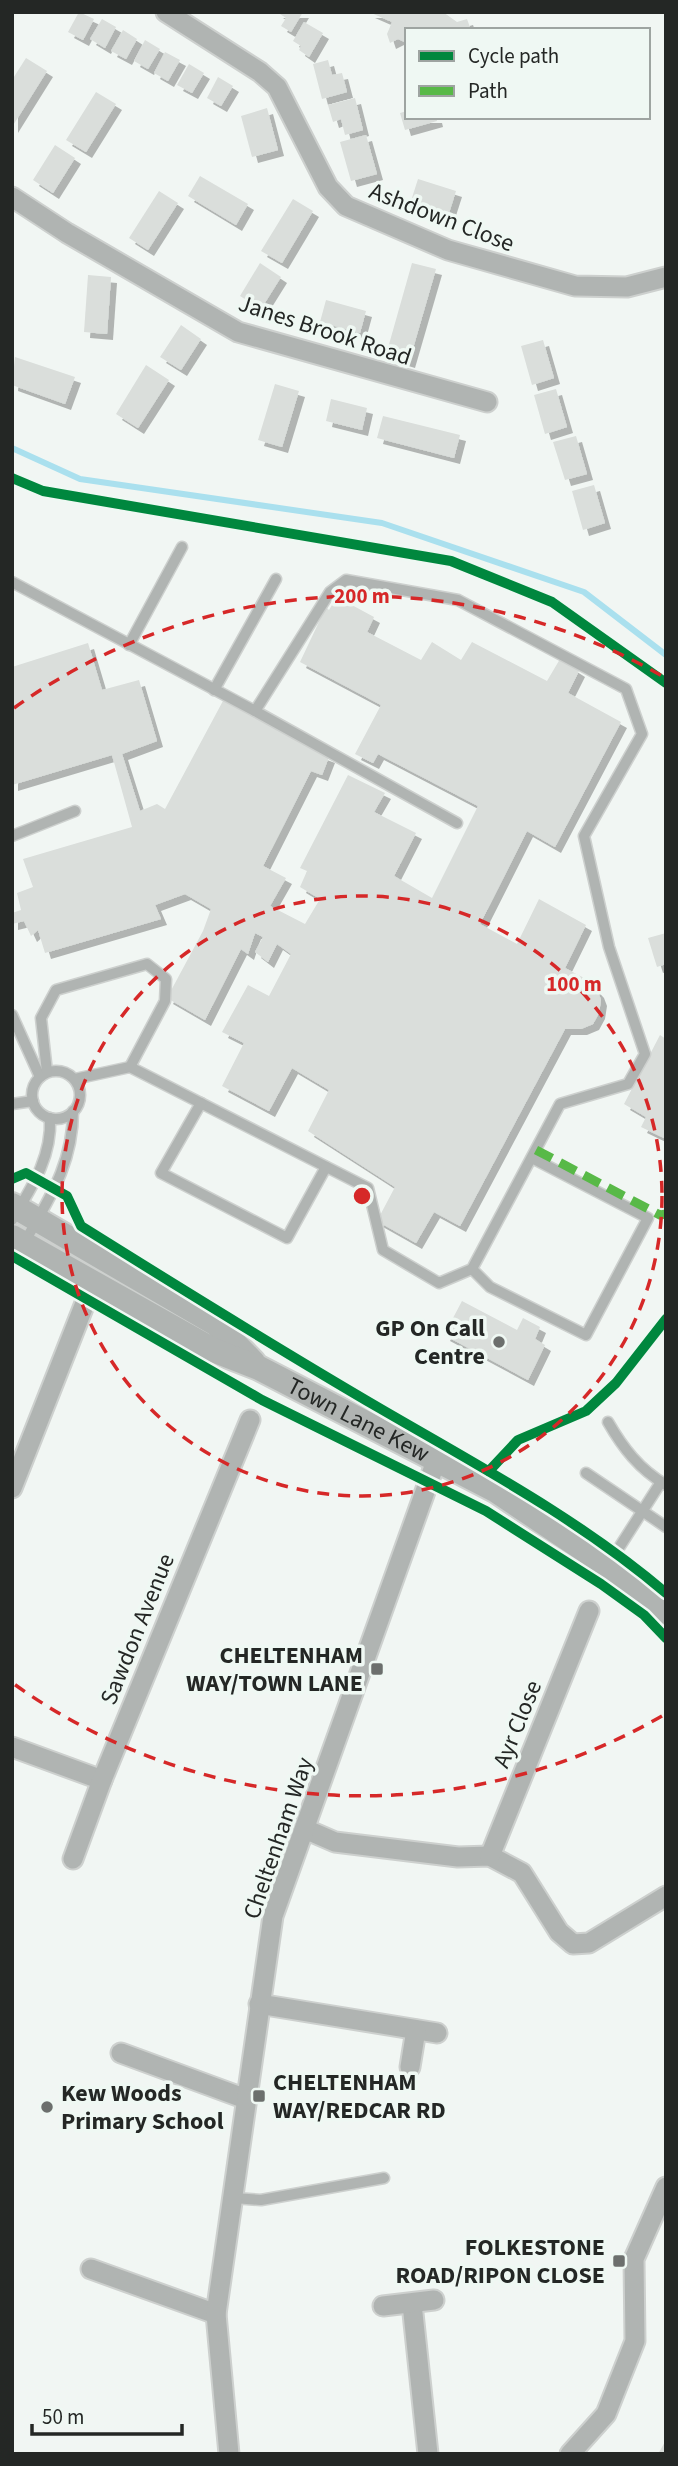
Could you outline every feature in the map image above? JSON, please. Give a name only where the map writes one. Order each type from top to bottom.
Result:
[{"type":"street","name":"Ashdown Close","points":[[166,12],[260,72],[277,87],[328,187],[346,206],[448,250],[575,286],[627,287],[666,277]]},
{"type":"street","name":"Janes Brook Road","points":[[12,197],[67,233],[238,332],[487,402]]},
{"type":"street","name":"Town Lane Kew","points":[[20,1214],[216,1324],[258,1368]]},
{"type":"street","name":"Town Lane Kew","points":[[18,1240],[213,1350],[258,1368],[495,1490],[608,1566],[666,1612]]},
{"type":"street","points":[[12,1488],[87,1298]]},
{"type":"street","name":"Sawdon Avenue","points":[[73,1859],[102,1780],[250,1420]]},
{"type":"street","name":"Cheltenham Way","points":[[229,2454],[216,2314],[272,1916],[306,1829],[436,1461]]},
{"type":"street","name":"Ayr Close","points":[[490,1856],[589,1611]]},
{"type":"street","points":[[12,1747],[102,1780]]},
{"type":"street","points":[[306,1829],[335,1842],[458,1857],[490,1856],[522,1873],[559,1932],[573,1944],[589,1943],[666,1896]]},
{"type":"street","points":[[259,2004],[437,2034]]},
{"type":"street","points":[[410,2067],[416,2031]]},
{"type":"street","points":[[121,2053],[246,2099]]},
{"type":"street","points":[[570,2454],[606,2414],[635,2341],[634,2259],[666,2187]]},
{"type":"street","points":[[91,2269],[216,2314]]},
{"type":"street","points":[[383,2306],[434,2300]]},
{"type":"street","points":[[412,2304],[428,2454]]},
{"type":"lane","points":[[129,645],[183,547]]},
{"type":"lane","points":[[214,690],[276,579]]},
{"type":"lane","points":[[43,1074],[61,1071],[75,1079],[130,1067],[368,1188],[383,1250],[439,1283],[472,1269],[561,1104],[628,1084],[645,1054],[609,947],[584,836],[642,734],[626,689],[458,600],[346,580],[330,592],[255,711]]},
{"type":"lane","points":[[12,582],[255,711],[457,823]]},
{"type":"lane","points":[[12,836],[75,811]]},
{"type":"lane","points":[[73,1111],[66,1116],[50,1118],[42,1114],[33,1101],[32,1093],[43,1074],[41,1018],[56,990],[147,964],[166,979],[165,1001],[130,1067]]},
{"type":"lane","points":[[12,1015],[43,1074]]},
{"type":"lane","points":[[20,1214],[64,1169],[73,1139],[73,1111],[80,1095],[75,1079]]},
{"type":"lane","points":[[12,1104],[33,1101]]},
{"type":"lane","points":[[201,1103],[161,1174],[287,1238],[326,1167]]},
{"type":"lane","points":[[18,1240],[20,1214],[51,1143],[50,1118]]},
{"type":"lane","points":[[472,1269],[490,1287],[586,1335],[648,1218],[532,1158]]},
{"type":"lane","points":[[608,1422],[622,1447],[648,1474],[664,1483],[642,1511],[608,1566]]},
{"type":"lane","points":[[586,1473],[666,1527]]},
{"type":"lane","points":[[234,2198],[261,2200],[384,2178]]},
{"type":"building","points":[[79,12],[94,19],[83,40],[68,32]]},
{"type":"building","points":[[277,12],[303,12],[291,32],[281,26],[286,18]]},
{"type":"building","points":[[369,12],[443,12],[457,22],[467,19],[470,28],[405,28],[405,42],[398,39],[390,43],[387,34],[392,22]]},
{"type":"building","points":[[102,19],[116,27],[105,48],[90,39]]},
{"type":"building","points":[[304,22],[323,33],[309,57],[299,50],[301,46],[293,41]]},
{"type":"building","points":[[123,30],[137,39],[126,59],[111,51]]},
{"type":"building","points":[[145,40],[160,49],[148,69],[134,61]]},
{"type":"building","points":[[165,52],[180,60],[168,81],[154,73]]},
{"type":"building","points":[[26,58],[47,71],[12,127],[12,80]]},
{"type":"building","points":[[328,60],[332,75],[342,73],[347,92],[322,99],[313,64]]},
{"type":"building","points":[[189,64],[204,73],[192,93],[177,85]]},
{"type":"building","points":[[218,77],[233,86],[221,106],[207,98]]},
{"type":"building","points":[[96,92],[116,104],[86,152],[66,140]]},
{"type":"building","points":[[355,98],[363,130],[345,135],[341,119],[333,122],[328,105]]},
{"type":"building","points":[[267,108],[278,150],[252,157],[241,116]]},
{"type":"building","points":[[405,112],[405,119],[437,121],[405,130],[400,113]]},
{"type":"building","points":[[366,135],[377,174],[351,181],[340,142]]},
{"type":"building","points":[[55,145],[75,158],[53,193],[33,180]]},
{"type":"building","points":[[200,176],[248,204],[236,225],[188,196]]},
{"type":"building","points":[[418,179],[456,191],[448,216],[410,204]]},
{"type":"building","points":[[159,191],[178,203],[148,250],[129,238]]},
{"type":"building","points":[[293,199],[313,211],[282,263],[261,251]]},
{"type":"building","points":[[260,263],[281,277],[261,309],[240,296]]},
{"type":"building","points":[[412,263],[436,269],[409,362],[386,355]]},
{"type":"building","points":[[88,275],[111,277],[107,334],[84,332]]},
{"type":"building","points":[[326,300],[366,311],[360,333],[320,322]]},
{"type":"building","points":[[181,325],[201,339],[181,370],[160,357]]},
{"type":"building","points":[[543,340],[554,378],[532,385],[521,346]]},
{"type":"building","points":[[15,357],[75,377],[65,404],[12,385]]},
{"type":"building","points":[[146,365],[169,380],[138,428],[116,414]]},
{"type":"building","points":[[275,384],[299,391],[282,447],[258,440]]},
{"type":"building","points":[[556,389],[567,427],[545,434],[534,395]]},
{"type":"building","points":[[331,399],[367,408],[362,430],[326,421]]},
{"type":"building","points":[[383,416],[460,435],[454,458],[377,438]]},
{"type":"building","points":[[576,436],[587,474],[565,480],[553,442]]},
{"type":"building","points":[[594,485],[605,523],[583,530],[572,491]]},
{"type":"building","points":[[337,597],[374,617],[367,632],[421,660],[432,642],[461,660],[472,642],[547,681],[560,659],[579,671],[568,693],[621,722],[555,847],[527,831],[480,924],[517,944],[539,899],[586,925],[565,968],[586,979],[598,992],[601,1000],[599,1013],[593,1024],[581,1029],[565,1029],[460,1226],[434,1212],[416,1243],[377,1221],[395,1187],[308,1131],[329,1090],[292,1068],[269,1111],[222,1086],[244,1043],[222,1032],[248,985],[269,996],[291,954],[277,944],[268,962],[255,952],[263,937],[255,933],[248,954],[241,949],[205,1020],[167,998],[203,931],[211,909],[185,894],[155,905],[161,919],[45,953],[38,930],[31,936],[24,921],[12,924],[12,913],[21,910],[17,893],[33,887],[23,859],[132,827],[112,755],[12,785],[12,667],[88,643],[102,690],[139,680],[157,741],[122,754],[140,811],[157,804],[165,809],[224,699],[322,750],[321,754],[329,757],[322,775],[311,771],[263,866],[286,878],[270,906],[305,924],[320,899],[300,887],[307,871],[300,868],[348,775],[385,793],[374,812],[416,833],[394,876],[432,898],[478,806],[378,754],[373,763],[355,754],[381,705],[300,662],[326,607],[329,610]]},
{"type":"building","points":[[666,933],[666,964],[657,967],[648,938]]},
{"type":"building","points":[[660,1035],[666,1039],[666,1139],[641,1127],[646,1117],[624,1104]]},
{"type":"building","name":"GP On Call Centre","points":[[462,1301],[517,1330],[523,1318],[540,1327],[535,1339],[545,1345],[528,1380],[444,1335]]},
{"type":"building","points":[[666,2440],[666,2454],[658,2454]]},
{"type":"waterway","points":[[12,448],[80,479],[382,523],[584,592],[666,655]]},
{"type":"marked path","points":[[536,1150],[660,1215],[666,1214]]},
{"type":"cycle path","points":[[12,478],[43,491],[451,561],[552,602],[666,683]]},
{"type":"cycle path","points":[[12,1179],[26,1173],[67,1196],[81,1226],[305,1364],[528,1495],[599,1541],[666,1593]]},
{"type":"cycle path","points":[[12,1256],[262,1400],[486,1511],[601,1584],[644,1615],[666,1638]]},
{"type":"cycle path","points":[[489,1471],[518,1440],[586,1411],[616,1383],[666,1319]]},
{"type":"place","name":"GP On Call Centre","points":[[499,1342]]},
{"type":"place","name":"CHELTENHAM WAY/TOWN LANE","points":[[377,1669]]},
{"type":"place","name":"CHELTENHAM WAY/REDCAR RD","points":[[259,2096]]},
{"type":"place","name":"Kew Woods Primary School","points":[[47,2107]]},
{"type":"place","name":"FOLKESTONE ROAD/RIPON CLOSE","points":[[619,2261]]}]
